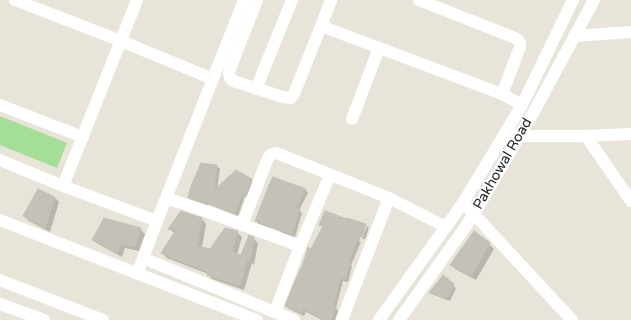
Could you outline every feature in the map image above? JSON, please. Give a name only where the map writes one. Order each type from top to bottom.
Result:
[{"type":"street","points":[[15,0],[121,41],[213,79]]},
{"type":"street","points":[[63,186],[137,0]]},
{"type":"street","points":[[137,274],[244,0]]},
{"type":"street","points":[[257,0],[229,74],[230,78],[234,81],[256,89],[291,98],[294,94],[331,0]]},
{"type":"street","points":[[256,89],[292,0]]},
{"type":"street","points":[[419,0],[518,40],[520,47],[502,94]]},
{"type":"street","name":"Pakhowal Road","points":[[379,320],[463,203],[522,105],[573,0]]},
{"type":"street","name":"Pakhowal Road","points":[[399,320],[474,214],[537,106],[594,0]]},
{"type":"street","points":[[321,26],[502,94],[522,105]]},
{"type":"street","points":[[574,36],[631,32]]},
{"type":"street","points":[[352,119],[379,48]]},
{"type":"street","points":[[0,105],[83,137]]},
{"type":"street","points":[[507,130],[519,136],[631,134]]},
{"type":"street","points":[[586,136],[631,201]]},
{"type":"street","points":[[242,225],[268,158],[270,155],[275,153],[389,198],[446,227]]},
{"type":"street","points":[[0,160],[63,186],[157,221]]},
{"type":"street","points":[[275,312],[300,246],[330,175]]},
{"type":"street","points":[[166,198],[300,246]]},
{"type":"street","points":[[342,320],[389,198]]},
{"type":"street","points":[[463,203],[572,320]]},
{"type":"street","points":[[0,220],[257,320]]},
{"type":"street","points":[[143,258],[294,320]]},
{"type":"street","points":[[0,280],[103,320]]},
{"type":"street","points":[[0,304],[44,320]]},
{"type":"green space","points":[[0,116],[67,143],[57,168],[0,145]]},
{"type":"building","points":[[201,163],[217,165],[214,190],[236,170],[252,179],[245,195],[242,194],[235,214],[205,201],[205,203],[188,198],[191,186]]},
{"type":"building","points":[[273,177],[306,189],[296,208],[300,209],[292,235],[255,221]]},
{"type":"building","points":[[38,189],[55,197],[45,228],[23,216]]},
{"type":"building","points":[[181,211],[202,218],[197,246],[210,249],[225,228],[238,231],[232,252],[241,255],[249,235],[254,237],[250,261],[247,260],[240,286],[207,275],[208,272],[161,253],[176,230],[168,229]]},
{"type":"building","points":[[325,211],[366,224],[362,237],[359,236],[348,262],[350,262],[345,279],[340,278],[333,306],[336,307],[331,320],[324,320],[303,309],[301,313],[285,306],[303,264],[308,247],[311,249],[323,226],[319,225]]},
{"type":"building","points":[[104,218],[141,228],[135,247],[121,244],[118,253],[92,240]]},
{"type":"building","points":[[474,231],[490,243],[471,276],[450,265]]},
{"type":"building","points":[[443,275],[454,284],[447,298],[429,293]]}]
